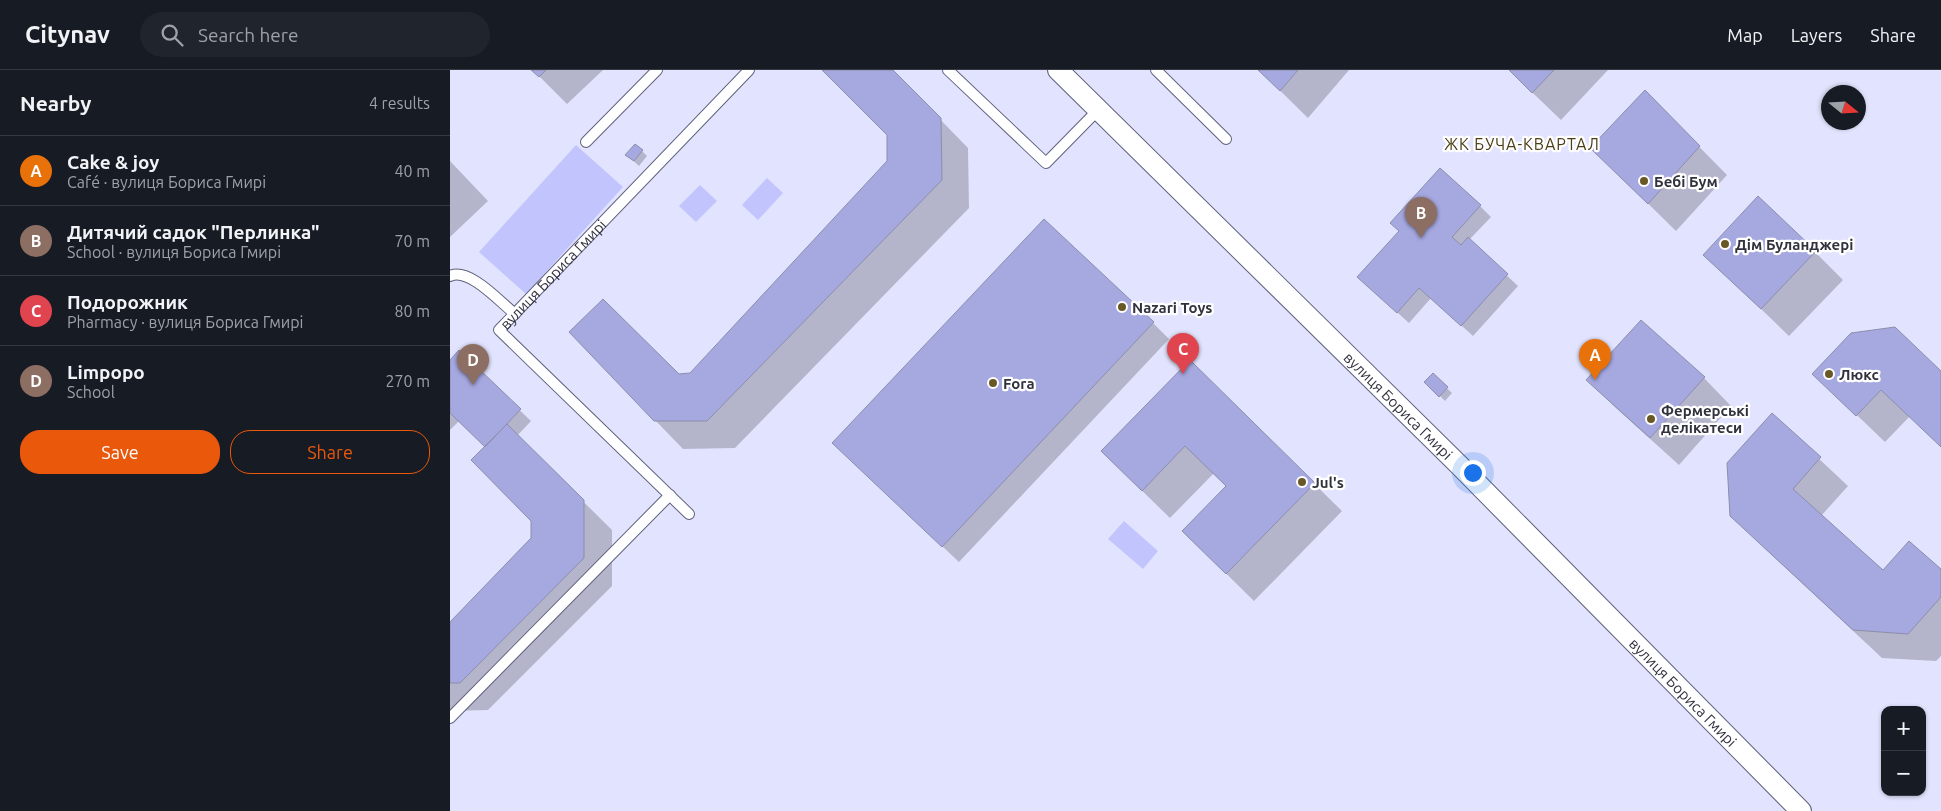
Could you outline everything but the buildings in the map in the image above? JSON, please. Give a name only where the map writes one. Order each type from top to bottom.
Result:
[{"type":"street","name":"вулиця Бориса Гмирі","points":[[1058,70],[1458,464],[1801,811]]},
{"type":"lane","points":[[586,142],[657,70]]},
{"type":"lane","name":"вулиця Бориса Гмирі","points":[[690,514],[499,330],[750,70]]},
{"type":"lane","points":[[948,70],[1046,163],[1098,110]]},
{"type":"lane","points":[[1156,70],[1226,139]]},
{"type":"lane","points":[[450,276],[455,274],[471,277],[515,314]]},
{"type":"lane","points":[[450,718],[670,495]]},
{"type":"shaded area","points":[[576,145],[623,187],[526,294],[479,252]]},
{"type":"shaded area","points":[[767,178],[783,193],[758,220],[742,205]]},
{"type":"shaded area","points":[[700,185],[717,201],[696,222],[679,206]]},
{"type":"shaded area","points":[[1124,521],[1158,551],[1143,569],[1108,539]]},
{"type":"place","name":"Бебі Бум","points":[[1644,181]]},
{"type":"place","name":"Дитячий садок \"Перлинка\"","points":[[1421,238]]},
{"type":"place","name":"Дім Буланджері","points":[[1725,244]]},
{"type":"place","name":"Nazari Toys","points":[[1122,307]]},
{"type":"place","name":"Подорожник","points":[[1183,374]]},
{"type":"place","name":"Люкс","points":[[1829,374]]},
{"type":"place","name":"Cake & joy","points":[[1595,380]]},
{"type":"place","name":"Fora","points":[[993,383]]},
{"type":"place","name":"Limpopo","points":[[473,385]]},
{"type":"place","name":"Фермерські делікатеси","points":[[1651,419]]},
{"type":"place","name":"Jul's","points":[[1302,482]]},
{"type":"district","name":"ЖК БУЧА-КВАРТАЛ","points":[[1522,144]]}]
